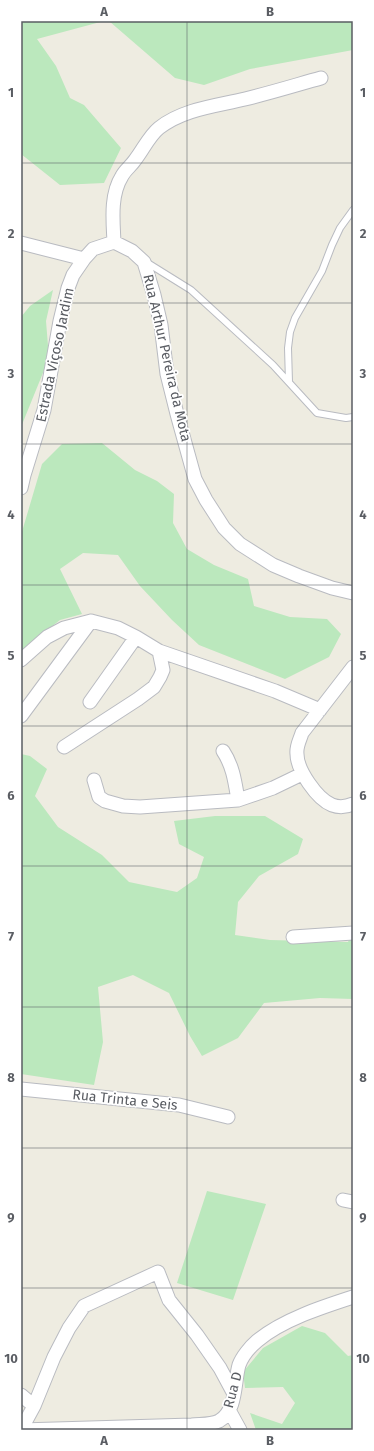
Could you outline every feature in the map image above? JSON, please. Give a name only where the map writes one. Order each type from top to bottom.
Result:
[{"type":"street","points":[[114,242],[112,218],[115,192],[122,176],[136,160],[158,129],[173,119],[211,106],[262,95],[321,78]]},
{"type":"street","name":"Estrada Viçoso Jardim","points":[[21,488],[44,410],[60,321],[68,288],[73,275],[84,259],[94,249],[114,242]]},
{"type":"street","name":"Rua Arthur Pereira da Mota","points":[[114,242],[132,251],[144,262],[161,324],[167,374],[196,479],[206,500],[224,528],[240,544],[273,565],[332,588],[353,593]]},
{"type":"street","points":[[21,243],[84,259]]},
{"type":"street","points":[[21,716],[91,620]]},
{"type":"street","points":[[21,660],[47,637],[64,628],[91,620],[118,628],[159,651],[275,691],[320,710]]},
{"type":"street","points":[[90,702],[136,637]]},
{"type":"street","points":[[64,747],[154,687],[163,670],[159,651]]},
{"type":"street","points":[[353,667],[302,733],[296,754],[302,774],[323,799],[331,805],[340,807],[353,804]]},
{"type":"street","points":[[223,751],[233,770],[238,800]]},
{"type":"street","points":[[94,780],[99,797],[112,804],[123,806],[159,806],[238,800],[273,788],[302,774]]},
{"type":"street","points":[[293,937],[353,934]]},
{"type":"street","name":"Rua Trinta e Seis","points":[[21,1089],[179,1106],[228,1117]]},
{"type":"street","points":[[21,1430],[34,1406],[69,1328],[84,1306],[158,1272],[169,1300],[197,1335],[220,1368],[234,1394]]},
{"type":"street","name":"Rua D","points":[[21,1430],[209,1423],[219,1421],[226,1415],[234,1394],[240,1364],[247,1351],[256,1341],[277,1327],[315,1310],[353,1297]]},
{"type":"street","points":[[21,1395],[34,1406]]},
{"type":"street","points":[[228,1410],[240,1430]]},
{"type":"lane","points":[[289,382],[288,348],[290,332],[295,318],[322,271],[340,228],[353,210]]},
{"type":"lane","points":[[144,262],[191,290],[273,365],[317,413],[346,418],[353,417]]},
{"type":"green space","points":[[21,21],[104,21],[37,39],[56,66],[70,98],[84,105],[121,148],[104,183],[60,185],[21,154]]},
{"type":"green space","points":[[109,21],[353,21],[353,50],[250,69],[204,85],[175,78]]},
{"type":"green space","points":[[53,290],[46,321],[49,358],[21,427],[21,317],[30,306]]},
{"type":"green space","points":[[102,443],[135,470],[157,481],[174,494],[173,523],[187,549],[214,565],[248,579],[254,606],[290,617],[327,619],[341,634],[329,657],[285,679],[199,645],[172,620],[140,586],[118,555],[83,553],[60,569],[82,614],[60,620],[21,651],[21,535],[42,464],[62,444]]},
{"type":"green space","points":[[21,754],[30,756],[47,769],[35,796],[58,827],[102,855],[129,882],[177,892],[197,878],[204,857],[179,844],[174,821],[215,816],[265,816],[303,839],[298,854],[259,876],[238,902],[235,935],[270,940],[348,942],[353,931],[353,999],[320,998],[264,1003],[238,1038],[202,1056],[190,1036],[169,993],[133,975],[98,987],[103,1042],[94,1085],[21,1074]]},
{"type":"green space","points":[[207,1191],[266,1204],[233,1300],[177,1283]]},
{"type":"green space","points":[[302,1326],[325,1333],[348,1356],[353,1355],[353,1430],[256,1430],[250,1413],[282,1424],[295,1403],[283,1387],[245,1388],[243,1372],[263,1348]]}]
